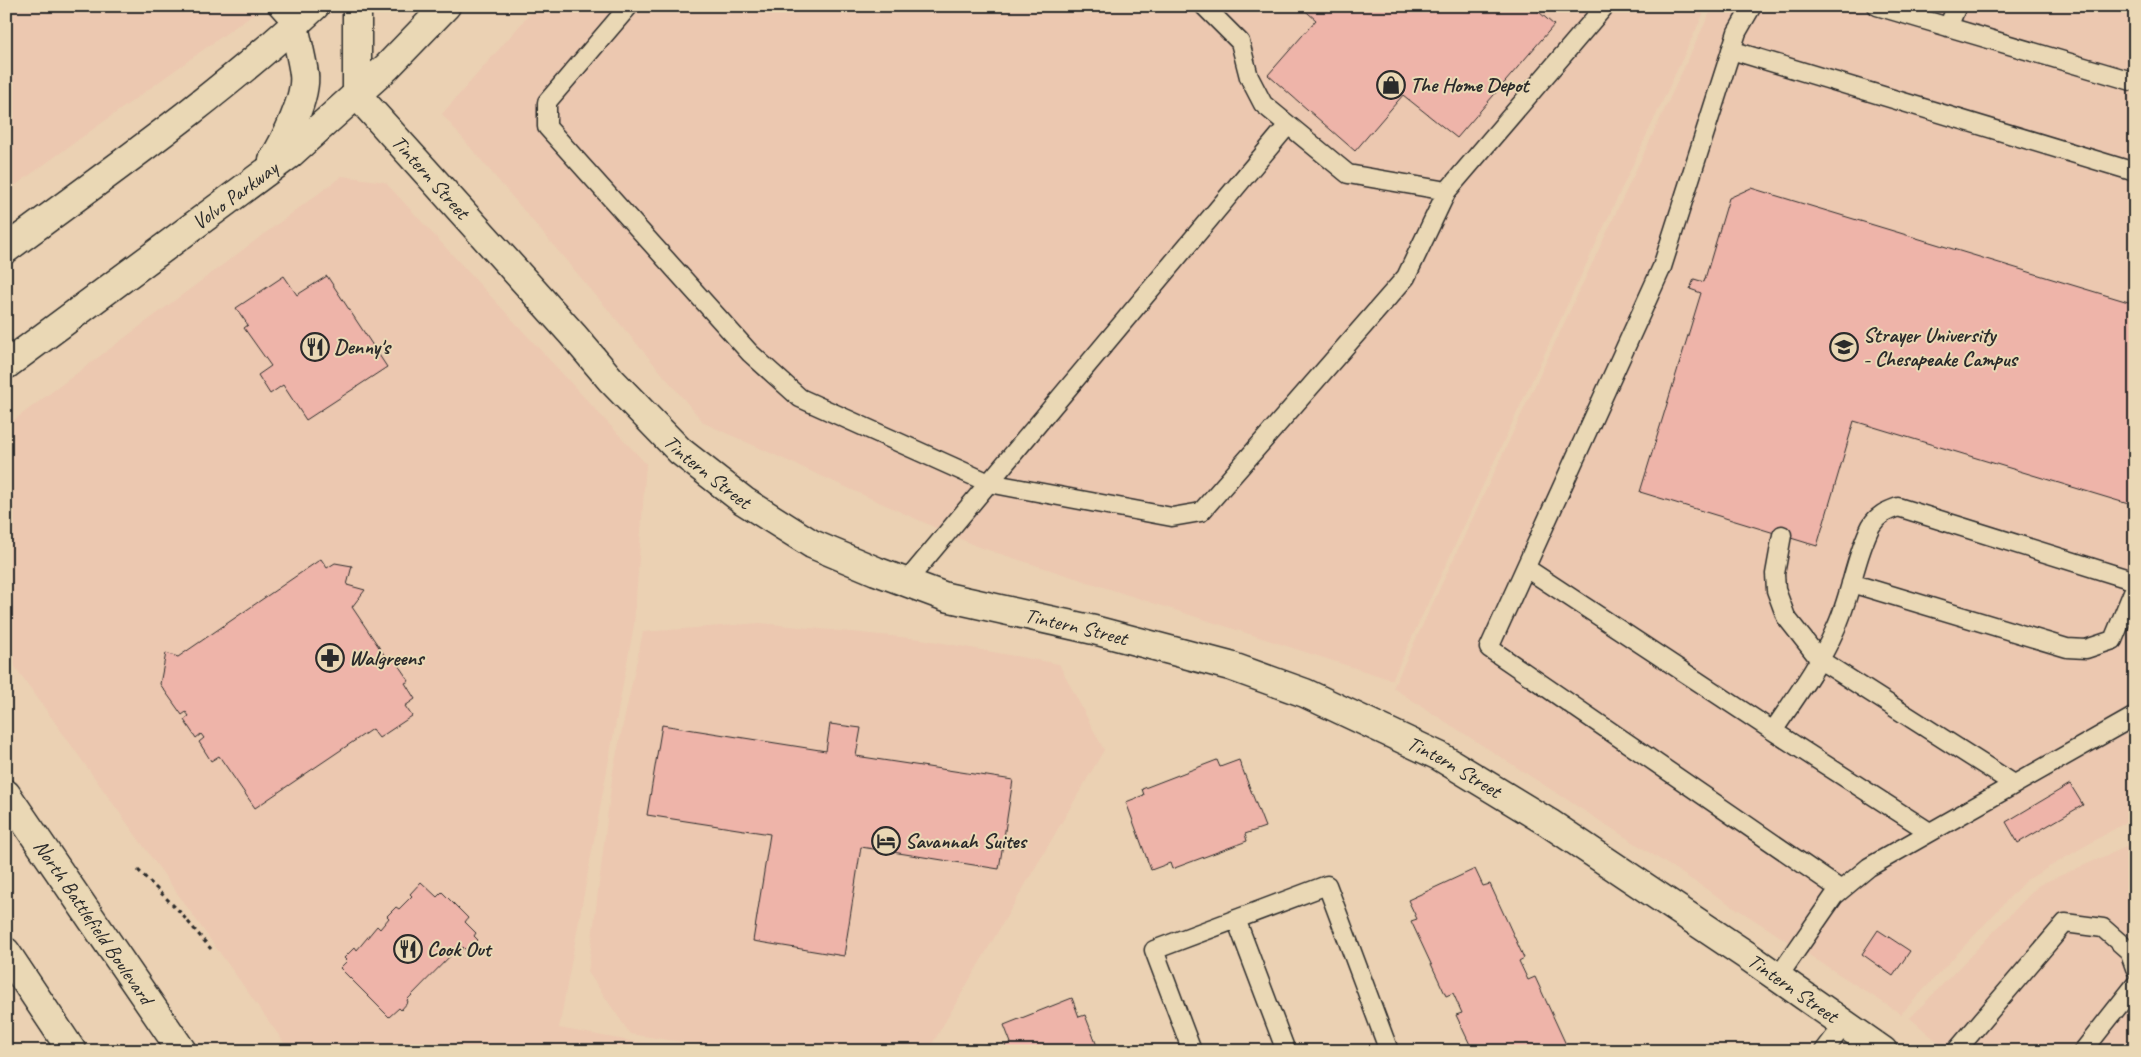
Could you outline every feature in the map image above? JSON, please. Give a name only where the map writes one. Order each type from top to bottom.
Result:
[{"type":"street","points":[[6,249],[143,150],[229,81],[285,16],[315,6]]},
{"type":"street","points":[[357,6],[357,95]]},
{"type":"street","name":"Volvo Parkway","points":[[6,365],[289,155],[357,95],[446,6]]},
{"type":"street","points":[[264,174],[287,139],[302,96],[305,76],[285,16]]},
{"type":"street","name":"Tintern Street","points":[[357,95],[573,335],[611,380],[680,451],[744,501],[812,544],[946,597],[1094,630],[1230,666],[1305,693],[1439,756],[1549,823],[1778,977],[1883,1051]]},
{"type":"street","name":"North Battlefield Boulevard","points":[[6,794],[182,1051]]},
{"type":"street","points":[[6,952],[72,1051]]},
{"type":"lane","points":[[629,6],[546,102],[547,127],[750,354],[800,398],[989,483],[1172,517],[1201,512],[1406,277],[1447,191],[1605,6]]},
{"type":"lane","points":[[1204,6],[1240,42],[1249,77],[1263,104],[1348,174],[1447,191]]},
{"type":"lane","points":[[1752,6],[1737,32],[1662,267],[1489,648],[1841,890]]},
{"type":"lane","points":[[1877,6],[2135,82]]},
{"type":"lane","points":[[1948,27],[1956,6]]},
{"type":"lane","points":[[1732,50],[2135,172]]},
{"type":"lane","points":[[906,582],[1288,124]]},
{"type":"lane","points":[[1773,731],[1820,660],[1836,629],[1872,524],[1883,512],[1898,507],[2135,581]]},
{"type":"lane","points":[[1782,535],[1776,574],[1776,590],[1786,617],[1820,660],[2014,784]]},
{"type":"lane","points":[[1526,568],[1928,831]]},
{"type":"lane","points":[[1851,583],[2067,648],[2086,649],[2113,640],[2135,587]]},
{"type":"lane","points":[[1778,977],[1834,896],[1869,867],[1928,831],[2135,716]]},
{"type":"lane","points":[[1192,1051],[1154,950],[1327,885],[1389,1051]]},
{"type":"lane","points":[[1236,919],[1286,1051]]},
{"type":"lane","points":[[1956,1051],[2065,923],[2103,928],[2129,951],[2135,968]]},
{"type":"lane","points":[[2083,1051],[2135,985]]},
{"type":"lane","points":[[1824,1051],[1845,1023]]},
{"type":"path","points":[[138,870],[179,911],[211,949]]},
{"type":"shaded area","points":[[6,6],[264,6],[6,192]]},
{"type":"shaded area","points":[[537,6],[1707,6],[1392,680],[976,546],[704,423],[442,114]]},
{"type":"shaded area","name":"Strayer University - Chesapeake Campus","points":[[1713,6],[2135,6],[2135,817],[2025,881],[1901,1014],[1393,688]]},
{"type":"shaded area","points":[[342,176],[385,182],[646,464],[634,625],[559,1028],[685,1051],[290,1051],[6,654],[6,426]]},
{"type":"shaded area","points":[[760,623],[921,639],[1059,664],[1104,750],[928,1051],[740,1051],[630,1034],[588,972],[613,771],[643,632]]},
{"type":"shaded area","points":[[2135,843],[2135,1051],[1948,1051],[1910,1018],[2039,885]]},
{"type":"building","name":"The Home Depot","points":[[1300,6],[1532,6],[1554,25],[1457,138],[1403,95],[1355,151],[1268,75],[1316,20]]},
{"type":"building","points":[[1751,188],[2135,304],[2135,506],[1854,421],[1817,546],[1640,492],[1701,293],[1690,289],[1694,279],[1704,282],[1729,198]]},
{"type":"building","name":"Denny's","points":[[284,276],[297,295],[327,276],[387,367],[306,420],[283,385],[270,394],[258,375],[271,366],[244,328],[248,325],[236,308]]},
{"type":"building","name":"Walgreens","points":[[321,559],[327,568],[335,563],[352,566],[347,585],[365,590],[352,607],[389,662],[394,659],[409,681],[405,683],[415,699],[405,706],[412,716],[379,738],[372,729],[255,808],[219,756],[211,761],[199,742],[204,738],[201,734],[196,738],[184,720],[189,716],[186,712],[182,715],[160,684],[166,653],[178,657]]},
{"type":"building","name":"Savannah Suites","points":[[830,724],[861,728],[856,756],[1013,780],[999,869],[861,847],[844,956],[753,941],[770,834],[647,815],[662,725],[826,751]]},
{"type":"building","points":[[1217,760],[1220,767],[1239,760],[1265,827],[1245,834],[1247,841],[1172,869],[1170,863],[1151,870],[1126,802],[1144,795],[1142,789]]},
{"type":"building","points":[[2070,784],[2083,805],[2018,843],[2006,822]]},
{"type":"building","points":[[1475,869],[1483,886],[1490,884],[1524,958],[1519,961],[1528,980],[1535,977],[1569,1051],[1473,1051],[1456,1015],[1462,1013],[1453,993],[1446,996],[1411,921],[1417,919],[1408,900]]},
{"type":"building","name":"Cook Out","points":[[421,882],[437,897],[442,892],[468,918],[465,922],[476,933],[474,936],[478,940],[467,951],[463,947],[461,950],[458,948],[407,1000],[408,1002],[401,1010],[399,1008],[389,1017],[340,968],[347,961],[344,958],[355,947],[357,950],[377,926],[380,929],[389,918],[387,916],[396,907],[399,909],[412,896],[410,894]]},
{"type":"building","points":[[1878,930],[1910,951],[1893,976],[1862,954]]},
{"type":"building","points":[[1072,998],[1079,1017],[1085,1015],[1099,1051],[1007,1051],[1005,1045],[1011,1043],[1004,1025]]},
{"type":"place","name":"The Home Depot","points":[[1391,85]]},
{"type":"place","name":"Denny's","points":[[315,347]]},
{"type":"place","name":"Strayer University - Chesapeake Campus","points":[[1844,347]]},
{"type":"place","name":"Walgreens","points":[[330,658]]},
{"type":"place","name":"Savannah Suites","points":[[886,841]]},
{"type":"place","name":"Cook Out","points":[[408,949]]}]
